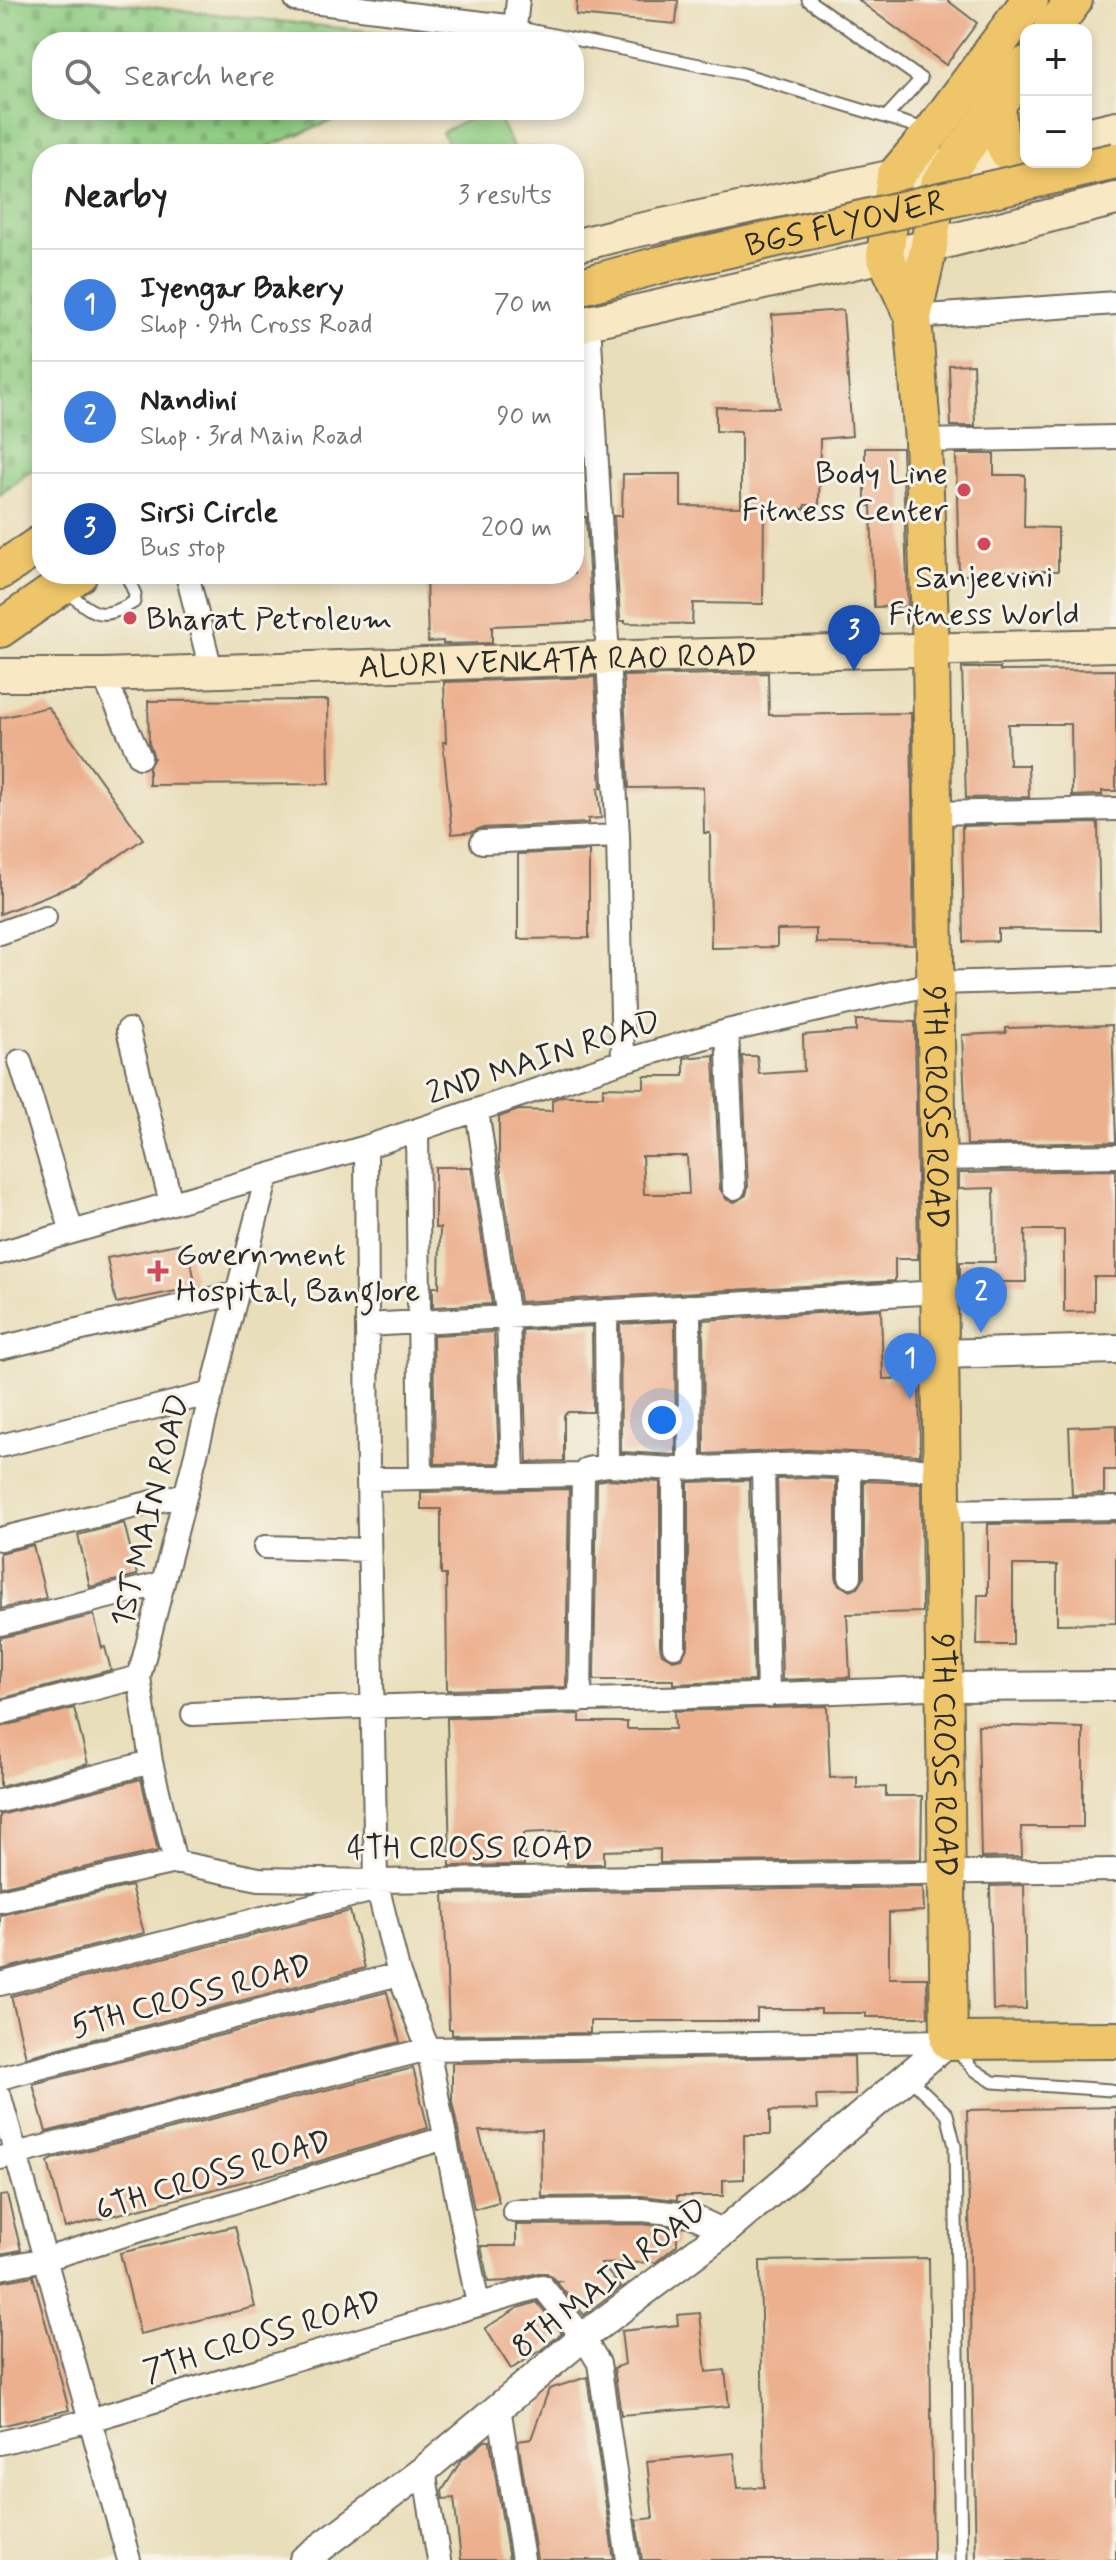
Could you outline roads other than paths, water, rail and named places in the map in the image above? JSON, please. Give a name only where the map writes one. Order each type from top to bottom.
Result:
[{"type":"main road","points":[[913,317],[929,246],[938,185],[949,144],[1030,0]]},
{"type":"main road","points":[[1056,24],[1074,0]]},
{"type":"main road","points":[[584,243],[895,176],[949,144],[997,103],[1020,73]]},
{"type":"main road","points":[[997,103],[999,134],[1017,150]]},
{"type":"main road","points":[[1092,133],[1116,127]]},
{"type":"main road","points":[[949,144],[1017,150]]},
{"type":"main road","name":"BGS FLYOVER","points":[[584,285],[659,265],[1116,161]]},
{"type":"main road","points":[[895,176],[885,256],[913,317]]},
{"type":"main road","name":"BGS FLYOVER","points":[[584,317],[681,278],[988,213],[1116,180]]},
{"type":"main road","points":[[584,318],[885,256],[1116,199]]},
{"type":"main road","name":"9TH CROSS ROAD","points":[[913,317],[923,441],[931,650],[949,2041]]},
{"type":"main road","points":[[0,571],[32,550]]},
{"type":"main road","points":[[0,629],[64,584]]},
{"type":"main road","name":"ALURI VENKATA RAO ROAD","points":[[0,675],[103,675],[1116,645]]},
{"type":"main road","points":[[949,2041],[1116,2040]]},
{"type":"street","points":[[300,0],[446,9],[515,27],[518,0]]},
{"type":"street","points":[[913,317],[1116,303]]},
{"type":"street","points":[[584,376],[609,658],[618,836],[623,1061]]},
{"type":"street","points":[[923,441],[1116,437]]},
{"type":"street","points":[[190,584],[211,670]]},
{"type":"street","points":[[103,675],[140,757]]},
{"type":"street","points":[[933,813],[1116,809]]},
{"type":"street","points":[[482,842],[618,836]]},
{"type":"street","points":[[0,933],[45,917]]},
{"type":"street","name":"2ND MAIN ROAD","points":[[0,1253],[366,1147],[623,1061],[727,1031],[936,983],[1116,978]]},
{"type":"street","points":[[128,1030],[171,1203]]},
{"type":"street","points":[[727,1031],[734,1188]]},
{"type":"street","points":[[20,1061],[72,1232]]},
{"type":"street","points":[[477,1110],[508,1318],[513,1476]]},
{"type":"street","points":[[417,1130],[421,1478]]},
{"type":"street","points":[[366,1147],[369,1550],[377,1885],[399,1974],[428,2049],[478,2305]]},
{"type":"street","points":[[938,1159],[1116,1156]]},
{"type":"street","name":"1ST MAIN ROAD","points":[[175,1862],[151,1762],[139,1677],[267,1176]]},
{"type":"street","points":[[367,1325],[940,1292]]},
{"type":"street","points":[[0,1348],[237,1293]]},
{"type":"street","points":[[674,1646],[689,1306]]},
{"type":"street","points":[[606,1311],[607,1465]]},
{"type":"street","points":[[940,1354],[1116,1349]]},
{"type":"street","points":[[0,1446],[212,1393]]},
{"type":"street","points":[[580,1701],[583,1475],[587,1469],[607,1465],[763,1468],[850,1465],[942,1470]]},
{"type":"street","points":[[850,1465],[850,1576]]},
{"type":"street","points":[[763,1468],[768,1696]]},
{"type":"street","points":[[368,1479],[583,1475]]},
{"type":"street","points":[[0,1539],[186,1494]]},
{"type":"street","points":[[943,1511],[1116,1508]]},
{"type":"street","points":[[265,1547],[369,1550]]},
{"type":"street","points":[[0,1624],[163,1583]]},
{"type":"street","points":[[0,1713],[139,1677]]},
{"type":"street","points":[[193,1714],[372,1705],[768,1696],[945,1687],[1116,1686]]},
{"type":"street","points":[[0,1801],[151,1762]]},
{"type":"street","name":"4TH CROSS ROAD","points":[[0,1901],[175,1862],[259,1879],[377,1885],[1116,1870]]},
{"type":"street","points":[[0,1984],[377,1885]]},
{"type":"street","name":"5TH CROSS ROAD","points":[[0,2078],[399,1974]]},
{"type":"street","points":[[8,2156],[428,2049],[949,2041]]},
{"type":"street","name":"8TH MAIN ROAD","points":[[304,2560],[330,2551],[583,2337],[725,2231],[949,2041]]},
{"type":"street","points":[[0,2097],[8,2156],[45,2259],[129,2560]]},
{"type":"street","name":"6TH CROSS ROAD","points":[[0,2268],[45,2259],[445,2138]]},
{"type":"street","points":[[514,2211],[642,2210],[690,2215],[725,2231]]},
{"type":"street","name":"7TH CROSS ROAD","points":[[0,2443],[90,2420],[542,2286],[583,2337]]},
{"type":"street","points":[[583,2337],[599,2363],[628,2560]]},
{"type":"street","points":[[499,2407],[523,2560]]},
{"type":"street","points":[[424,2470],[439,2560]]},
{"type":"lane","points":[[808,0],[921,79],[886,117]]},
{"type":"lane","points":[[515,27],[539,32]]},
{"type":"lane","points":[[584,41],[743,74],[886,117],[949,144]]},
{"type":"lane","points":[[73,584],[92,613],[105,615],[134,602],[135,594],[130,584]]},
{"type":"lane","points":[[949,2041],[973,2069],[993,2082],[1111,2090]]},
{"type":"lane","points":[[907,2077],[947,2114],[955,2146],[961,2560]]},
{"type":"place","name":"Body Line Fitness Center","points":[[964,490]]},
{"type":"place","name":"Sanjeevini Fitness World","points":[[984,544]]},
{"type":"place","name":"Bharat Petroleum","points":[[130,618]]},
{"type":"place","name":"Sirsi Circle","points":[[854,671]]},
{"type":"place","name":"Government Hospital, Banglore","points":[[158,1271]]},
{"type":"place","name":"Nandini","points":[[981,1333]]},
{"type":"place","name":"Iyengar Bakery","points":[[910,1399]]}]
